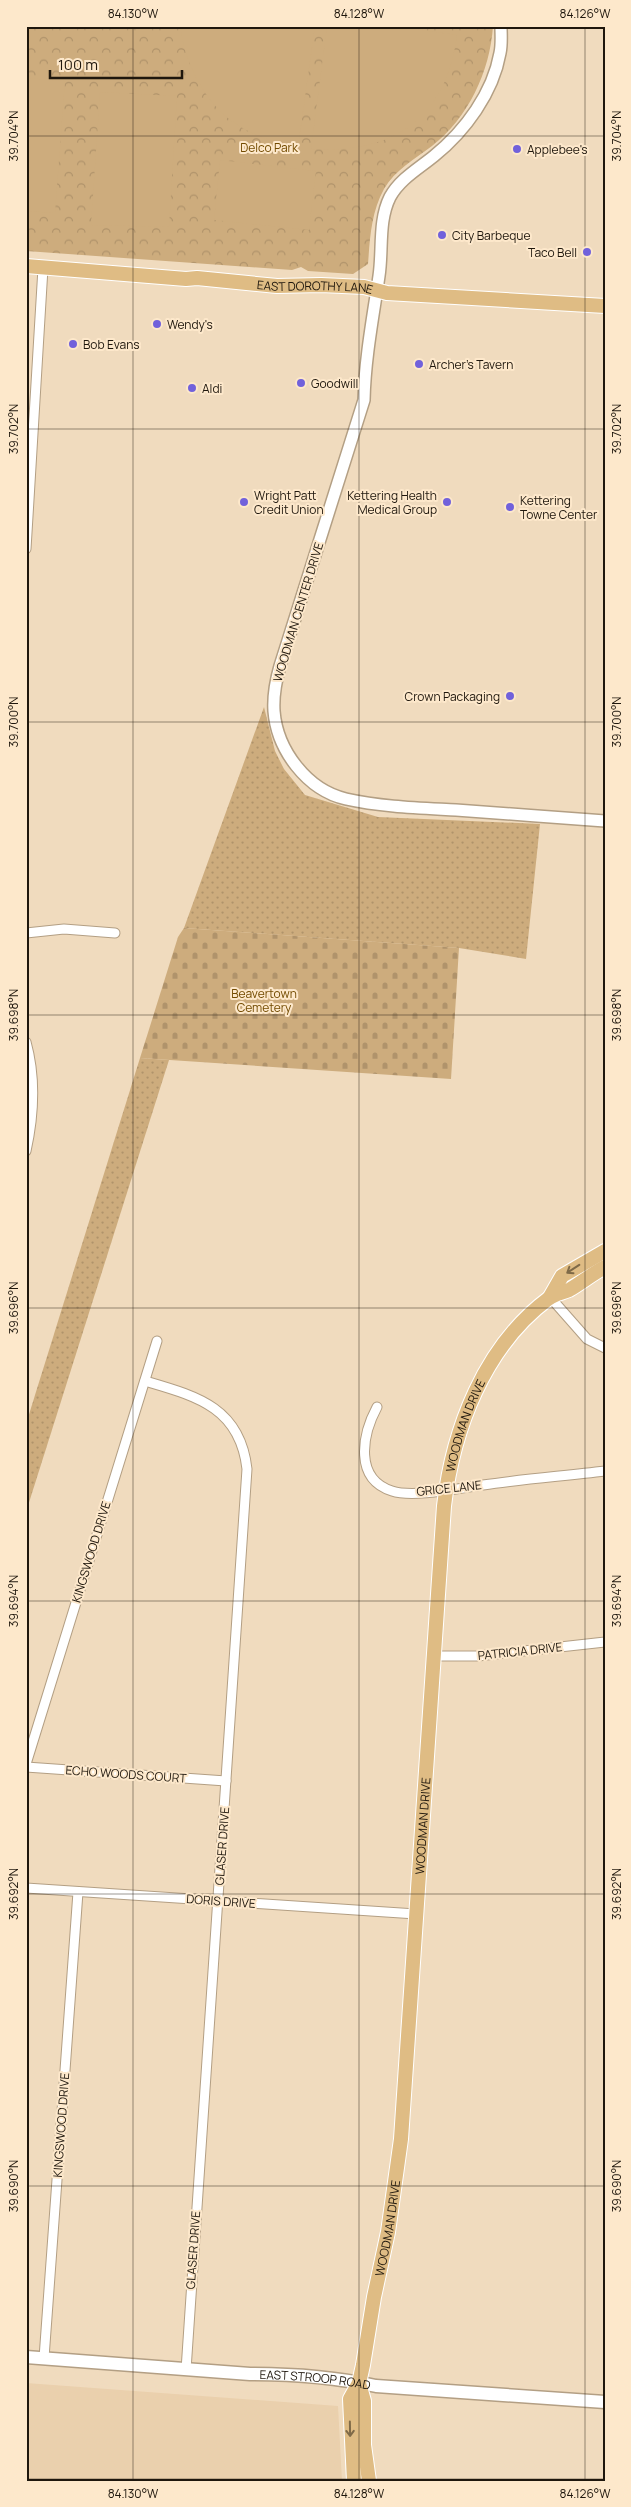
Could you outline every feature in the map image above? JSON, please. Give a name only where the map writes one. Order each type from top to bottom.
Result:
[{"type":"main road","name":"EAST DOROTHY LANE","points":[[26,266],[173,278],[206,278],[278,286],[364,287],[388,293],[605,306]]},
{"type":"main road","name":"WOODMAN DRIVE","points":[[354,2481],[350,2399],[359,2383],[394,2198],[401,2139],[446,1490],[456,1439],[473,1396],[488,1370],[514,1333],[550,1297],[562,1276],[605,1251]]},
{"type":"main road","name":"WOODMAN DRIVE","points":[[550,1297],[570,1289],[605,1267]]},
{"type":"main road","name":"EAST STROOP ROAD","points":[[26,2357],[186,2370],[287,2375],[376,2386],[605,2402]]},
{"type":"main road","name":"WOODMAN DRIVE","points":[[359,2383],[364,2401],[364,2445],[369,2481]]},
{"type":"street","name":"WOODMAN CENTER DRIVE","points":[[501,26],[501,51],[495,72],[473,114],[449,143],[405,178],[391,196],[384,215],[364,375],[364,400],[276,683],[274,712],[285,750],[302,773],[322,789],[345,799],[390,805],[605,820]]},
{"type":"street","points":[[26,549],[29,447],[43,268]]},
{"type":"street","points":[[26,933],[64,928],[115,933]]},
{"type":"street","points":[[26,1042],[33,1081],[31,1128],[26,1151]]},
{"type":"street","points":[[550,1297],[587,1339],[605,1348]]},
{"type":"street","name":"KINGSWOOD DRIVE","points":[[26,1766],[157,1341]]},
{"type":"street","name":"GLASER DRIVE","points":[[144,1381],[191,1395],[210,1405],[232,1426],[240,1437],[245,1454],[246,1485],[186,2370]]},
{"type":"street","name":"GRICE LANE","points":[[377,1407],[370,1420],[364,1441],[366,1464],[373,1479],[387,1489],[403,1493],[446,1490],[605,1471]]},
{"type":"street","name":"PATRICIA DRIVE","points":[[434,1656],[478,1656],[605,1642]]},
{"type":"street","name":"ECHO WOODS COURT","points":[[26,1766],[226,1781]]},
{"type":"street","name":"DORIS DRIVE","points":[[26,1888],[416,1914]]},
{"type":"street","name":"KINGSWOOD DRIVE","points":[[44,2358],[78,1892]]},
{"type":"shaded area","points":[[26,2383],[338,2406],[342,2481],[26,2481]]},
{"type":"green space","name":"Delco Park","points":[[26,26],[493,26],[487,60],[475,93],[445,135],[400,170],[384,189],[374,216],[368,264],[353,274],[308,271],[301,267],[292,270],[26,251]]},
{"type":"green space","points":[[182,26],[315,26],[298,147],[279,143],[246,130],[219,110],[198,82],[190,64],[185,51]]},
{"type":"green space","points":[[327,26],[392,26],[457,35],[451,65],[441,89],[427,110],[410,126],[390,138],[366,145],[340,149],[311,149]]},
{"type":"green space","points":[[26,78],[65,81],[55,213],[26,211]]},
{"type":"green space","points":[[100,92],[177,96],[169,227],[91,225]]},
{"type":"green space","points":[[220,160],[316,171],[309,230],[214,220]]},
{"type":"green space","points":[[264,707],[275,751],[284,769],[305,795],[378,817],[540,824],[526,959],[459,948],[184,928]]},
{"type":"green space","name":"Beavertown Cemetery","points":[[184,928],[459,948],[451,1079],[140,1058],[178,937]]},
{"type":"green space","points":[[140,1058],[169,1060],[26,1512],[26,1424]]},
{"type":"place","name":"Applebee's","points":[[517,149]]},
{"type":"place","name":"City Barbeque","points":[[442,235]]},
{"type":"place","name":"Taco Bell","points":[[587,252]]},
{"type":"place","name":"Wendy's","points":[[157,324]]},
{"type":"place","name":"Bob Evans","points":[[73,344]]},
{"type":"place","name":"Archer's Tavern","points":[[419,364]]},
{"type":"place","name":"Goodwill","points":[[301,383]]},
{"type":"place","name":"Aldi","points":[[192,388]]},
{"type":"place","name":"Wright Patt Credit Union","points":[[244,502]]},
{"type":"place","name":"Kettering Health Medical Group","points":[[447,502]]},
{"type":"place","name":"Kettering Towne Center","points":[[510,507]]},
{"type":"place","name":"Crown Packaging","points":[[510,696]]}]
